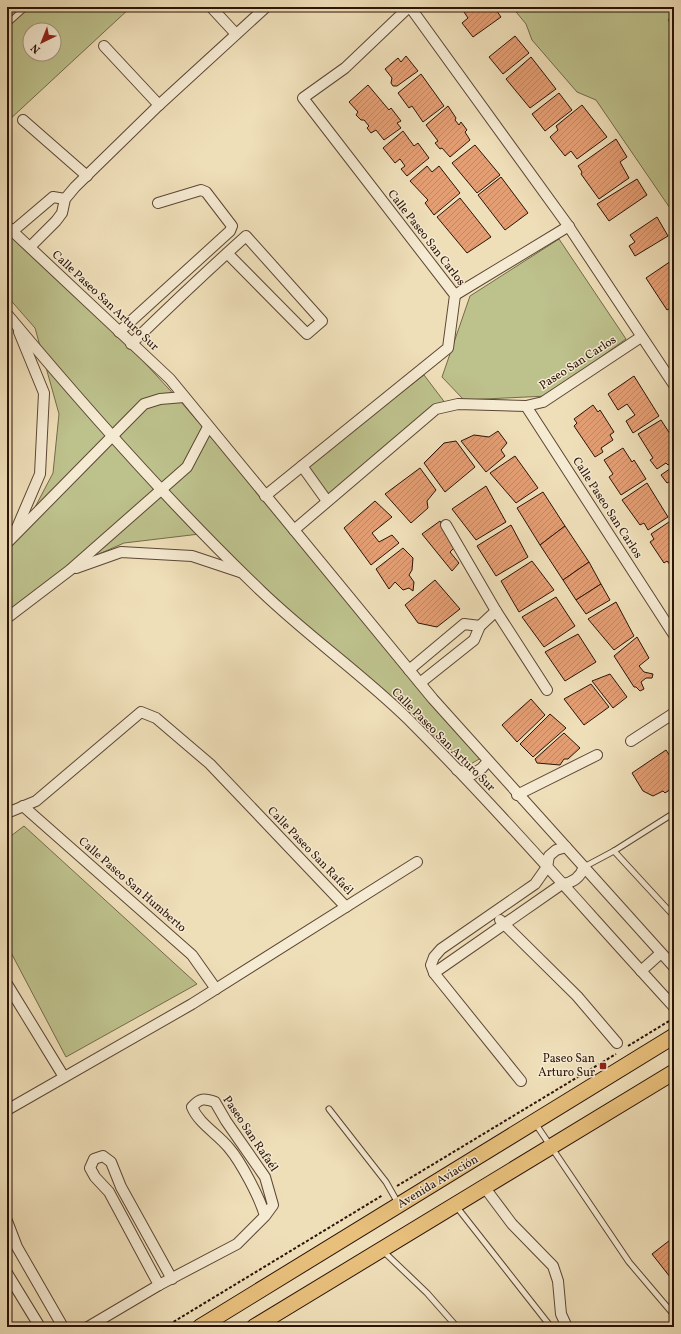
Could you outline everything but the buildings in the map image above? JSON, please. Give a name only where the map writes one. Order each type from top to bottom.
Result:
[{"type":"main road","name":"Avenida Aviación","points":[[200,1327],[535,1123],[674,1036]]},
{"type":"main road","points":[[254,1327],[674,1072]]},
{"type":"street","points":[[211,7],[236,34]]},
{"type":"street","points":[[30,247],[56,221],[62,213],[65,199],[87,176],[158,105],[266,7]]},
{"type":"street","name":"Calle Paseo San Carlos","points":[[265,496],[448,348],[455,295],[303,98],[345,68],[410,7],[569,226],[674,386]]},
{"type":"street","points":[[104,46],[158,105]]},
{"type":"street","points":[[23,120],[87,176]]},
{"type":"street","points":[[119,332],[230,232],[232,226],[206,192],[201,190],[158,203]]},
{"type":"street","points":[[10,228],[49,199],[53,197],[65,199]]},
{"type":"street","points":[[455,295],[569,226]]},
{"type":"street","name":"Calle Paseo San Arturo Sur","points":[[10,228],[170,380],[420,683],[517,794],[674,968]]},
{"type":"street","points":[[132,344],[227,254],[246,236],[322,321],[307,334],[227,254]]},
{"type":"street","name":"Calle Paseo San Arturo Sur","points":[[7,314],[111,436],[161,490],[263,593],[407,718],[458,770],[674,1007]]},
{"type":"street","points":[[10,540],[40,474],[44,393],[16,324]]},
{"type":"street","name":"Paseo San Carlos","points":[[526,406],[543,402],[641,337]]},
{"type":"street","points":[[10,540],[144,404],[160,399],[184,397]]},
{"type":"street","points":[[294,530],[436,409],[458,404],[526,406]]},
{"type":"street","name":"Calle Paseo San Carlos","points":[[526,406],[674,635]]},
{"type":"street","points":[[7,618],[70,570],[187,467],[208,427]]},
{"type":"street","points":[[302,466],[327,501]]},
{"type":"street","points":[[446,525],[496,611],[547,690]]},
{"type":"street","points":[[70,570],[121,552],[192,556],[244,574]]},
{"type":"street","points":[[420,683],[474,640],[480,626],[496,611]]},
{"type":"street","points":[[410,670],[464,624],[480,626]]},
{"type":"street","name":"Calle Paseo San Rafaél","points":[[7,813],[36,801],[141,712],[156,718],[210,764],[346,907],[216,989],[7,1110]]},
{"type":"street","points":[[631,741],[674,713]]},
{"type":"street","points":[[517,794],[597,755]]},
{"type":"street","points":[[458,770],[472,774],[482,768],[488,761]]},
{"type":"street","name":"Calle Paseo San Humberto","points":[[24,806],[192,955],[216,989]]},
{"type":"street","points":[[521,1081],[434,973],[430,965],[438,953],[535,884],[546,867],[549,856],[556,850],[566,848]]},
{"type":"street","points":[[346,907],[417,862]]},
{"type":"street","points":[[434,973],[562,884],[570,883],[576,880],[584,867]]},
{"type":"street","points":[[495,913],[503,924],[577,996],[619,1047]]},
{"type":"street","points":[[641,971],[661,953]]},
{"type":"street","points":[[7,984],[64,1077]]},
{"type":"street","name":"Paseo San Rafaél","points":[[88,1327],[159,1285],[237,1244],[265,1216],[273,1205],[265,1177],[226,1121],[215,1102],[206,1098],[198,1100],[192,1107],[195,1116],[230,1148],[261,1202],[265,1216]]},
{"type":"street","points":[[159,1285],[109,1192],[95,1177],[90,1168],[94,1159],[104,1156],[111,1162],[121,1188],[172,1279]]},
{"type":"street","points":[[484,1188],[512,1224],[553,1266],[558,1281],[562,1314],[567,1327]]},
{"type":"street","points":[[7,1221],[17,1247],[63,1327]]},
{"type":"street","points":[[7,1273],[40,1327]]},
{"type":"lane","points":[[7,24],[26,7]]},
{"type":"lane","points":[[584,867],[614,851],[674,813]]},
{"type":"lane","points":[[614,851],[672,914]]},
{"type":"lane","points":[[329,1109],[386,1182],[400,1205]]},
{"type":"lane","points":[[535,1123],[629,1262],[674,1314]]},
{"type":"lane","points":[[456,1205],[551,1327]]},
{"type":"lane","points":[[382,1250],[431,1297],[457,1327]]},
{"type":"path","points":[[627,1046],[674,1018]]},
{"type":"path","points":[[393,1189],[619,1047]]},
{"type":"path","points":[[165,1327],[386,1193]]},
{"type":"green space","points":[[7,7],[131,7],[8,121]]},
{"type":"green space","points":[[512,7],[670,7],[674,12],[668,20],[674,29],[674,214],[596,100],[577,92],[532,40],[526,24]]},
{"type":"green space","points":[[7,229],[130,347],[181,402],[293,532],[481,758],[469,765],[303,623],[208,533],[124,543],[65,569],[7,613],[7,548],[21,534],[53,473],[59,414],[35,328],[7,296]]},
{"type":"green space","points":[[559,239],[626,339],[547,396],[464,400],[442,377],[470,296]]},
{"type":"green space","points":[[424,375],[446,404],[327,498],[304,467]]},
{"type":"green space","points":[[24,826],[197,984],[66,1057],[7,945],[7,839]]},
{"type":"place","name":"Paseo San Arturo Sur","points":[[603,1066]]}]
